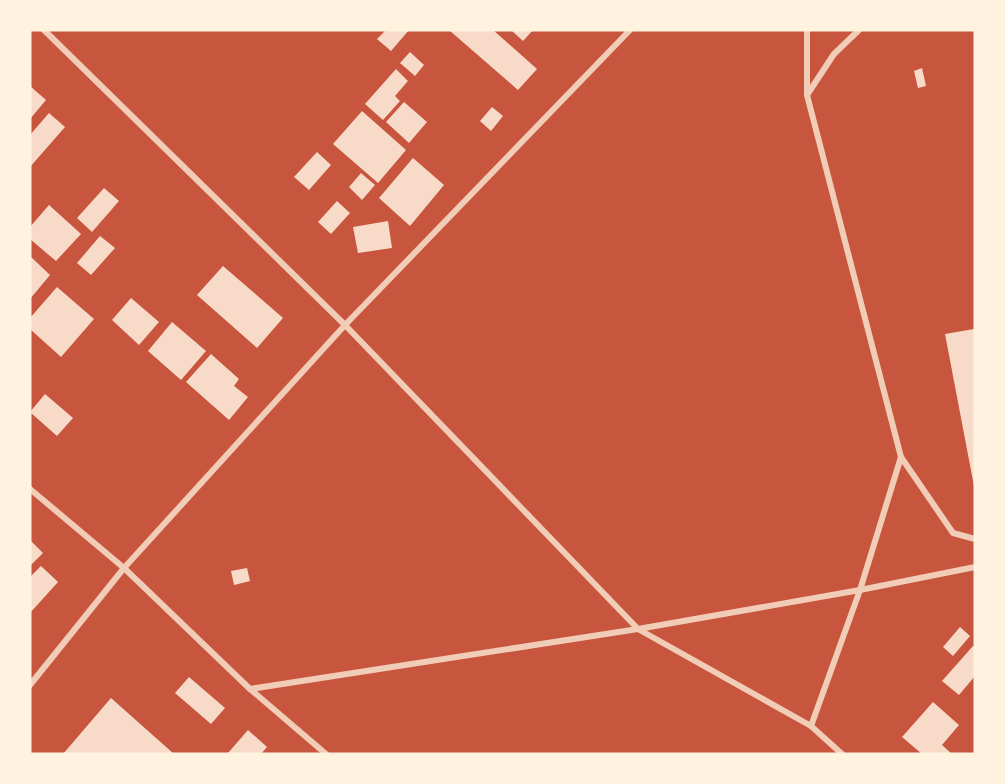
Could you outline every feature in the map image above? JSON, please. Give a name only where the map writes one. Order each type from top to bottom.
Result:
[{"type":"street","points":[[44,30],[345,325],[638,629],[811,726],[842,754]]},
{"type":"street","points":[[30,685],[124,568],[345,325],[630,30]]},
{"type":"street","points":[[807,30],[807,95],[901,457],[953,533],[975,539]]},
{"type":"street","points":[[807,95],[834,54],[859,30]]},
{"type":"street","points":[[811,726],[861,590],[901,457]]},
{"type":"street","points":[[30,489],[124,568],[250,689],[326,754]]},
{"type":"street","points":[[250,689],[638,629],[861,590],[975,567]]},
{"type":"building","points":[[386,30],[409,30],[391,51],[377,39]]},
{"type":"building","points":[[449,30],[493,30],[537,69],[518,90]]},
{"type":"building","points":[[511,30],[533,30],[523,41]]},
{"type":"building","points":[[410,52],[424,65],[415,76],[400,63]]},
{"type":"building","points":[[922,68],[926,86],[918,88],[914,71]]},
{"type":"building","points":[[396,69],[408,81],[395,96],[400,101],[383,120],[365,104]]},
{"type":"building","points":[[30,86],[46,100],[30,119]]},
{"type":"building","points":[[404,102],[427,122],[409,143],[386,122]]},
{"type":"building","points":[[492,107],[503,116],[491,131],[480,121]]},
{"type":"building","points":[[362,111],[406,150],[378,183],[333,144]]},
{"type":"building","points":[[49,113],[65,127],[30,167],[30,135]]},
{"type":"building","points":[[317,152],[331,165],[309,190],[294,177]]},
{"type":"building","points":[[413,158],[444,185],[410,226],[379,198]]},
{"type":"building","points":[[361,173],[375,185],[362,200],[349,187]]},
{"type":"building","points":[[104,188],[119,201],[92,232],[77,218]]},
{"type":"building","points":[[337,201],[350,213],[331,234],[318,222]]},
{"type":"building","points":[[49,205],[81,234],[56,261],[30,239],[30,227]]},
{"type":"building","points":[[388,221],[392,248],[358,253],[353,227]]},
{"type":"building","points":[[100,236],[115,248],[91,275],[77,263]]},
{"type":"building","points":[[30,256],[50,275],[30,299]]},
{"type":"building","points":[[223,266],[283,318],[257,348],[197,295]]},
{"type":"building","points":[[57,287],[94,319],[61,357],[30,329],[30,318]]},
{"type":"building","points":[[131,298],[159,322],[139,345],[112,320]]},
{"type":"building","points":[[172,322],[206,351],[181,380],[148,351]]},
{"type":"building","points":[[974,329],[975,335],[975,486],[945,334]]},
{"type":"building","points":[[211,354],[239,379],[234,386],[248,397],[229,420],[186,382]]},
{"type":"building","points":[[45,394],[73,418],[57,436],[30,412]]},
{"type":"building","points":[[30,540],[43,553],[30,566]]},
{"type":"building","points":[[41,566],[58,582],[30,613],[30,577]]},
{"type":"building","points":[[247,568],[250,581],[234,585],[231,571]]},
{"type":"building","points":[[960,627],[970,636],[953,656],[943,647]]},
{"type":"building","points":[[973,646],[975,647],[975,676],[959,695],[942,681]]},
{"type":"building","points":[[189,677],[225,708],[211,724],[175,693]]},
{"type":"building","points":[[111,698],[174,754],[63,754]]},
{"type":"building","points":[[933,702],[959,725],[942,745],[952,754],[922,754],[902,737]]},
{"type":"building","points":[[248,730],[267,747],[261,754],[229,754],[228,753]]}]
